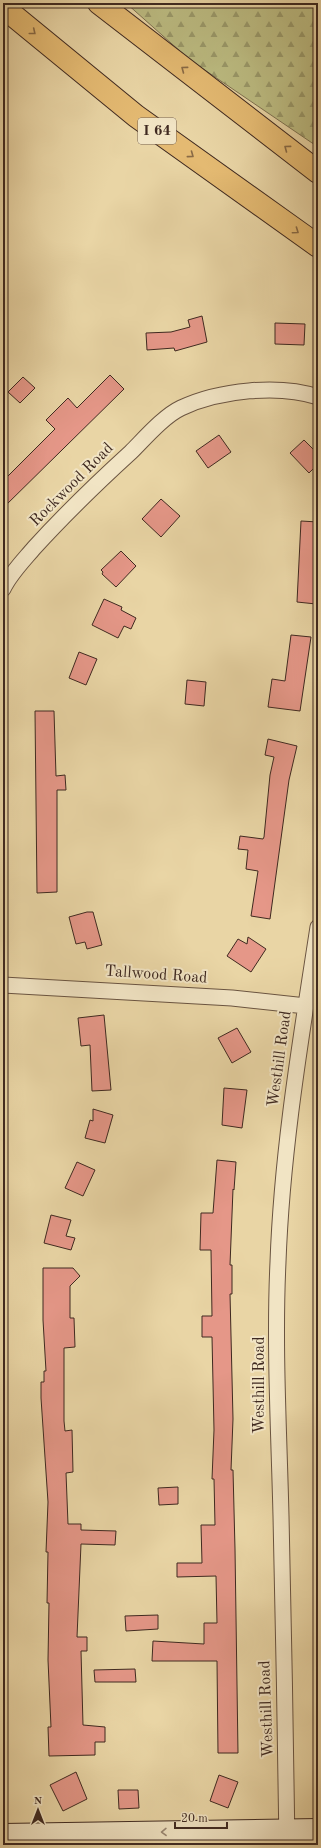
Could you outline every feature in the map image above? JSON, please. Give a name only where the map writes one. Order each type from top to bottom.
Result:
[{"type":"highway","points":[[98,3],[318,172]]},
{"type":"highway","name":"I 64","points":[[3,7],[136,116],[318,246]]},
{"type":"main road","points":[[3,1835],[287,1838],[318,1830]]},
{"type":"street","name":"Rockwood Road","points":[[3,589],[19,566],[68,511],[180,409],[196,402],[228,394],[283,390],[302,392],[318,397]]},
{"type":"street","name":"Westhill Road","points":[[287,1838],[287,1770],[278,1456],[278,1258],[282,1183],[295,1069],[318,927]]},
{"type":"street","name":"Tallwood Road","points":[[3,985],[232,998],[306,1006]]},
{"type":"green space","points":[[126,3],[318,3],[318,147],[190,60]]},
{"type":"building","points":[[202,316],[207,342],[175,351],[174,348],[147,350],[146,333],[171,332],[190,327],[188,320]]},
{"type":"building","points":[[275,323],[305,324],[304,345],[275,344]]},
{"type":"building","points":[[110,375],[124,389],[3,508],[3,481],[55,429],[46,420],[68,398],[77,408]]},
{"type":"building","points":[[23,377],[35,388],[20,403],[8,392]]},
{"type":"building","points":[[219,435],[231,452],[208,468],[196,451]]},
{"type":"building","points":[[304,440],[318,454],[318,464],[309,473],[290,453]]},
{"type":"building","points":[[161,499],[180,516],[161,537],[142,519]]},
{"type":"building","points":[[301,521],[318,522],[316,604],[297,602]]},
{"type":"building","points":[[121,551],[136,566],[116,587],[102,574],[103,572],[101,570]]},
{"type":"building","points":[[104,599],[122,607],[121,610],[136,618],[131,629],[124,626],[118,638],[92,625]]},
{"type":"building","points":[[291,635],[311,637],[300,711],[268,707],[272,679],[285,681]]},
{"type":"building","points":[[79,652],[97,659],[86,685],[69,678]]},
{"type":"building","points":[[187,680],[206,682],[204,706],[185,704]]},
{"type":"building","points":[[35,711],[54,711],[56,776],[65,775],[66,790],[57,790],[57,892],[37,893]]},
{"type":"building","points":[[268,739],[297,746],[289,780],[270,919],[251,916],[258,871],[246,869],[248,850],[238,849],[240,836],[263,839],[264,837],[270,775],[274,757],[265,755]]},
{"type":"building","points":[[87,912],[93,912],[102,945],[87,949],[85,942],[76,944],[69,917]]},
{"type":"building","points":[[248,937],[266,949],[251,972],[227,956],[238,939],[247,944]]},
{"type":"building","points":[[104,1015],[111,1090],[92,1091],[90,1045],[81,1046],[78,1018]]},
{"type":"building","points":[[237,1028],[251,1052],[232,1063],[218,1038]]},
{"type":"building","points":[[224,1088],[247,1090],[242,1128],[222,1125]]},
{"type":"building","points":[[93,1109],[113,1115],[105,1143],[85,1138],[90,1120],[93,1121]]},
{"type":"building","points":[[217,1160],[236,1162],[234,1190],[233,1189],[230,1265],[232,1265],[232,1294],[230,1294],[233,1419],[231,1470],[233,1470],[235,1549],[238,1753],[218,1753],[217,1661],[152,1661],[153,1641],[204,1644],[204,1623],[217,1623],[216,1576],[177,1577],[177,1563],[202,1563],[201,1525],[215,1525],[214,1479],[212,1479],[214,1430],[212,1337],[202,1337],[202,1316],[212,1316],[211,1250],[200,1250],[201,1213],[213,1213]]},
{"type":"building","points":[[77,1162],[95,1170],[83,1196],[65,1188]]},
{"type":"building","points":[[51,1215],[71,1220],[66,1236],[75,1238],[71,1250],[44,1243]]},
{"type":"building","points":[[43,1268],[73,1268],[80,1276],[70,1286],[70,1318],[74,1318],[75,1347],[64,1348],[64,1421],[65,1431],[72,1430],[73,1472],[66,1473],[68,1524],[81,1524],[81,1530],[116,1531],[115,1545],[81,1544],[77,1637],[87,1637],[87,1651],[81,1651],[83,1725],[105,1727],[105,1742],[95,1742],[95,1755],[49,1756],[48,1727],[51,1727],[48,1660],[49,1603],[47,1603],[48,1552],[46,1552],[48,1502],[41,1398],[41,1382],[44,1382],[44,1371],[46,1371],[43,1320]]},
{"type":"building","points":[[178,1487],[178,1504],[159,1505],[158,1488]]},
{"type":"building","points":[[158,1615],[158,1629],[126,1631],[125,1616]]},
{"type":"building","points":[[135,1669],[136,1682],[95,1682],[94,1670]]},
{"type":"building","points":[[76,1772],[87,1799],[63,1811],[50,1785]]},
{"type":"building","points":[[219,1775],[238,1782],[228,1808],[210,1801]]},
{"type":"building","points":[[118,1790],[138,1790],[139,1808],[119,1809]]}]
